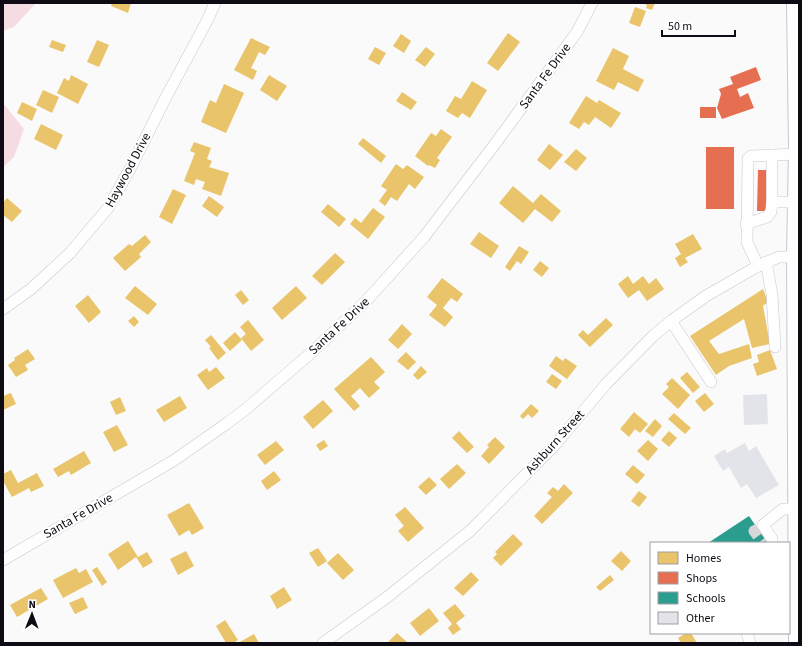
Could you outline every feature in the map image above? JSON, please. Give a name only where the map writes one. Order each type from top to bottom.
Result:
[{"type":"main road","points":[[794,3],[797,152],[795,202],[796,508],[793,590],[796,641]]},
{"type":"street","name":"Haywood Drive","points":[[3,310],[32,289],[70,253],[108,208],[131,167],[215,3]]},
{"type":"street","name":"Santa Fe Drive","points":[[3,560],[173,461],[226,424],[246,409],[312,352],[363,304],[424,237],[460,190],[577,32],[592,3]]},
{"type":"street","points":[[775,347],[772,294],[762,264],[747,242],[746,224],[748,159],[750,156],[797,152]]},
{"type":"street","points":[[746,224],[767,217],[771,212],[772,155]]},
{"type":"street","points":[[772,202],[795,202]]},
{"type":"street","name":"Ashburn Street","points":[[323,643],[386,598],[470,531],[554,446],[606,384],[653,336],[671,321],[706,296],[762,264],[779,257],[796,257]]},
{"type":"street","points":[[671,321],[711,382]]},
{"type":"street","points":[[772,542],[772,539],[760,527],[783,509],[796,508]]},
{"type":"shaded area","points":[[3,3],[36,3],[14,27],[3,31]]},
{"type":"shaded area","points":[[3,103],[24,129],[14,157],[3,167]]},
{"type":"building: Homes","points":[[112,3],[131,3],[128,13],[111,6]]},
{"type":"building: Homes","points":[[641,3],[655,3],[652,10],[646,8],[647,5]]},
{"type":"building: Homes","points":[[635,7],[646,11],[640,27],[629,23]]},
{"type":"building: Homes","points":[[508,33],[520,42],[498,71],[487,63]]},
{"type":"building: Homes","points":[[401,34],[411,41],[404,53],[393,46]]},
{"type":"building: Homes","points":[[251,38],[270,47],[265,55],[259,52],[251,68],[257,71],[253,80],[234,70]]},
{"type":"building: Homes","points":[[52,40],[66,45],[63,52],[49,47]]},
{"type":"building: Homes","points":[[97,40],[109,45],[99,67],[87,62]]},
{"type":"building: Homes","points":[[375,47],[386,53],[379,65],[368,59]]},
{"type":"building: Homes","points":[[426,47],[435,54],[425,67],[415,60]]},
{"type":"building: Homes","points":[[613,48],[629,56],[623,69],[644,80],[638,92],[618,82],[614,90],[596,81]]},
{"type":"building: Homes","points":[[71,75],[88,84],[78,104],[57,93],[64,78],[69,81]]},
{"type":"building: Homes","points":[[269,75],[287,86],[277,101],[260,90]]},
{"type":"building: Homes","points":[[472,81],[487,90],[470,118],[462,113],[458,118],[446,111],[455,96],[461,99]]},
{"type":"building: Homes","points":[[224,84],[244,93],[226,133],[201,122],[210,100],[216,103]]},
{"type":"building: Homes","points":[[43,90],[59,97],[52,113],[36,105]]},
{"type":"building: Homes","points":[[402,92],[417,102],[411,110],[396,101]]},
{"type":"building: Homes","points":[[586,96],[597,103],[599,100],[621,113],[611,128],[595,117],[589,125],[584,122],[579,129],[569,123]]},
{"type":"building: Homes","points":[[22,102],[37,109],[32,121],[17,113]]},
{"type":"building: Homes","points":[[41,124],[63,135],[56,150],[34,139]]},
{"type":"building: Homes","points":[[441,129],[452,137],[437,158],[440,160],[435,168],[429,165],[428,166],[415,156],[431,133],[436,136]]},
{"type":"building: Homes","points":[[363,138],[386,156],[381,163],[358,144]]},
{"type":"building: Homes","points":[[194,142],[211,148],[207,159],[212,161],[209,167],[229,173],[221,196],[202,189],[205,182],[196,179],[194,185],[184,181],[195,153],[190,151]]},
{"type":"building: Homes","points":[[549,144],[563,155],[550,170],[537,160]]},
{"type":"building: Homes","points":[[576,149],[587,158],[576,171],[564,162]]},
{"type":"building: Homes","points":[[396,164],[403,169],[407,165],[424,177],[415,189],[409,184],[397,201],[391,197],[385,206],[379,201],[387,190],[381,186]]},
{"type":"building: Homes","points":[[513,186],[533,203],[541,194],[561,211],[552,222],[535,209],[523,223],[499,203]]},
{"type":"building: Homes","points":[[173,189],[186,195],[172,224],[159,217]]},
{"type":"building: Homes","points":[[209,196],[224,207],[217,217],[202,206]]},
{"type":"building: Homes","points":[[7,198],[22,211],[12,222],[3,215],[3,203]]},
{"type":"building: Homes","points":[[328,204],[346,219],[339,227],[321,212]]},
{"type":"building: Homes","points":[[373,208],[385,217],[368,239],[350,224],[355,218],[361,223]]},
{"type":"building: Homes","points":[[479,232],[499,246],[491,258],[470,244]]},
{"type":"building: Homes","points":[[693,234],[702,249],[685,258],[688,262],[680,267],[675,258],[681,254],[675,244]]},
{"type":"building: Homes","points":[[145,235],[151,242],[139,254],[141,257],[125,271],[113,258],[129,244],[132,246]]},
{"type":"building: Homes","points":[[519,246],[529,252],[521,264],[517,261],[510,271],[505,267]]},
{"type":"building: Homes","points":[[335,253],[345,262],[322,285],[312,276]]},
{"type":"building: Homes","points":[[540,261],[549,268],[542,277],[533,270]]},
{"type":"building: Homes","points":[[628,276],[633,284],[643,276],[649,284],[656,278],[664,289],[647,301],[639,290],[628,298],[618,284]]},
{"type":"building: Homes","points":[[442,278],[463,294],[457,302],[451,298],[443,308],[453,317],[445,327],[429,315],[437,305],[427,297]]},
{"type":"building: Homes","points":[[135,286],[157,304],[148,315],[125,298]]},
{"type":"building: Homes","points":[[296,286],[307,298],[282,320],[272,308]]},
{"type":"building: Homes","points":[[763,289],[768,302],[763,306],[770,344],[752,348],[744,319],[709,341],[719,354],[749,344],[752,358],[729,366],[716,375],[690,336]]},
{"type":"building: Homes","points":[[241,290],[249,300],[243,305],[235,295]]},
{"type":"building: Homes","points":[[88,295],[101,312],[89,323],[75,306]]},
{"type":"building: Homes","points":[[134,316],[139,322],[134,327],[128,321]]},
{"type":"building: Homes","points":[[606,318],[613,325],[590,347],[578,335],[583,330],[588,335]]},
{"type":"building: Homes","points":[[248,320],[264,340],[251,351],[241,338],[246,334],[240,327]]},
{"type":"building: Homes","points":[[402,324],[412,334],[398,349],[388,340]]},
{"type":"building: Homes","points":[[235,332],[242,340],[230,351],[223,343]]},
{"type":"building: Homes","points":[[211,335],[226,353],[218,360],[209,348],[211,347],[205,340]]},
{"type":"building: Homes","points":[[28,349],[35,359],[25,365],[28,370],[16,377],[8,365],[15,360],[14,358]]},
{"type":"building: Homes","points":[[770,350],[777,369],[757,376],[753,364],[759,362],[757,355]]},
{"type":"building: Homes","points":[[406,352],[416,362],[408,370],[397,361]]},
{"type":"building: Homes","points":[[556,356],[563,361],[565,358],[577,366],[567,379],[549,366]]},
{"type":"building: Homes","points":[[371,357],[385,372],[374,382],[380,388],[369,398],[360,388],[351,396],[360,406],[354,411],[334,389]]},
{"type":"building: Homes","points":[[421,366],[427,372],[418,380],[413,375]]},
{"type":"building: Homes","points":[[216,367],[225,378],[208,390],[197,375],[207,368],[209,372]]},
{"type":"building: Homes","points":[[687,372],[700,387],[693,393],[680,378]]},
{"type":"building: Homes","points":[[552,374],[562,381],[556,389],[546,382]]},
{"type":"building: Homes","points":[[672,378],[690,395],[678,409],[662,394],[669,387],[666,384]]},
{"type":"building: Homes","points":[[11,393],[16,404],[3,410],[3,396]]},
{"type":"building: Homes","points":[[705,393],[714,404],[704,412],[695,401]]},
{"type":"building: Homes","points":[[180,396],[187,408],[164,422],[156,410]]},
{"type":"building: Homes","points":[[120,397],[126,411],[116,415],[110,402]]},
{"type":"building: Homes","points":[[323,400],[333,411],[313,429],[303,417]]},
{"type":"building: Homes","points":[[531,404],[539,411],[532,418],[528,414],[523,419],[520,416]]},
{"type":"building: Homes","points":[[634,412],[648,424],[640,433],[635,429],[629,437],[620,429]]},
{"type":"building: Homes","points":[[674,413],[691,428],[685,434],[668,419]]},
{"type":"building: Homes","points":[[655,419],[662,426],[653,437],[645,431]]},
{"type":"building: Homes","points":[[117,425],[128,445],[114,452],[103,432]]},
{"type":"building: Homes","points":[[459,431],[474,447],[467,453],[452,438]]},
{"type":"building: Homes","points":[[669,431],[677,438],[669,447],[661,440]]},
{"type":"building: Homes","points":[[495,437],[505,447],[489,464],[481,456],[489,447],[487,445]]},
{"type":"building: Homes","points":[[324,440],[328,446],[320,451],[316,445]]},
{"type":"building: Homes","points":[[648,440],[658,449],[648,461],[637,451]]},
{"type":"building: Homes","points":[[276,441],[284,450],[265,465],[257,455]]},
{"type":"building: Homes","points":[[84,451],[91,463],[71,475],[69,471],[58,477],[53,469]]},
{"type":"building: Homes","points":[[457,464],[466,473],[449,489],[440,479]]},
{"type":"building: Homes","points":[[633,465],[645,475],[637,484],[625,474]]},
{"type":"building: Homes","points":[[11,470],[18,483],[37,473],[44,486],[31,492],[29,488],[12,497],[3,481],[3,474]]},
{"type":"building: Homes","points":[[274,471],[281,480],[267,490],[261,481]]},
{"type":"building: Homes","points":[[429,477],[437,485],[426,495],[418,487]]},
{"type":"building: Homes","points":[[564,484],[573,493],[542,524],[534,516],[552,497],[547,493],[553,487],[558,491]]},
{"type":"building: Homes","points":[[639,491],[647,497],[639,507],[631,501]]},
{"type":"building: Homes","points":[[189,503],[204,528],[192,535],[189,530],[179,536],[167,515]]},
{"type":"building: Homes","points":[[405,507],[424,528],[408,542],[398,531],[404,526],[395,515]]},
{"type":"building: Homes","points":[[513,534],[523,544],[501,566],[493,558],[497,554],[495,552]]},
{"type":"building: Homes","points":[[128,541],[138,557],[147,552],[153,562],[143,568],[136,557],[118,570],[108,554]]},
{"type":"building: Homes","points":[[318,548],[327,561],[318,567],[309,553]]},
{"type":"building: Homes","points":[[186,551],[194,566],[178,575],[170,559]]},
{"type":"building: Homes","points":[[621,551],[631,561],[622,571],[611,561]]},
{"type":"building: Homes","points":[[338,553],[354,570],[343,580],[327,563]]},
{"type":"building: Homes","points":[[97,567],[107,582],[102,586],[92,570]]},
{"type":"building: Homes","points":[[76,568],[79,573],[86,569],[93,582],[63,598],[53,580]]},
{"type":"building: Homes","points":[[471,572],[479,580],[463,596],[454,588]]},
{"type":"building: Homes","points":[[610,575],[614,580],[600,591],[596,587]]},
{"type":"building: Homes","points":[[284,587],[292,600],[277,609],[270,596]]},
{"type":"building: Homes","points":[[41,588],[48,599],[17,617],[10,605]]},
{"type":"building: Homes","points":[[83,597],[88,608],[75,614],[69,603]]},
{"type":"building: Homes","points":[[455,604],[465,616],[456,623],[461,629],[453,635],[448,628],[452,624],[443,613]]},
{"type":"building: Homes","points":[[429,608],[439,621],[420,636],[410,623]]},
{"type":"building: Homes","points":[[225,620],[238,640],[233,643],[226,643],[216,626]]},
{"type":"building: Homes","points":[[397,633],[408,643],[387,643]]},
{"type":"building: Homes","points":[[254,634],[259,643],[238,643]]},
{"type":"building: Homes","points":[[684,634],[692,634],[697,643],[681,643],[678,638]]},
{"type":"building: Shops","points":[[756,67],[761,80],[737,89],[740,97],[748,93],[754,108],[722,119],[717,108],[721,94],[719,89],[733,84],[730,77]]},
{"type":"building: Shops","points":[[700,107],[716,107],[716,118],[700,118]]},
{"type":"building: Shops","points":[[706,147],[734,147],[734,209],[706,209]]},
{"type":"building: Shops","points":[[758,170],[767,170],[767,211],[757,211]]},
{"type":"building: Schools","points":[[749,516],[767,542],[710,542]]},
{"type":"building: Other","points":[[767,394],[768,424],[744,425],[743,395]]},
{"type":"building: Other","points":[[745,443],[749,451],[756,446],[779,485],[756,498],[747,484],[741,488],[729,467],[723,471],[714,456],[725,449],[727,453]]},
{"type":"tunnel","points":[[758,529],[754,531],[762,542]]}]
